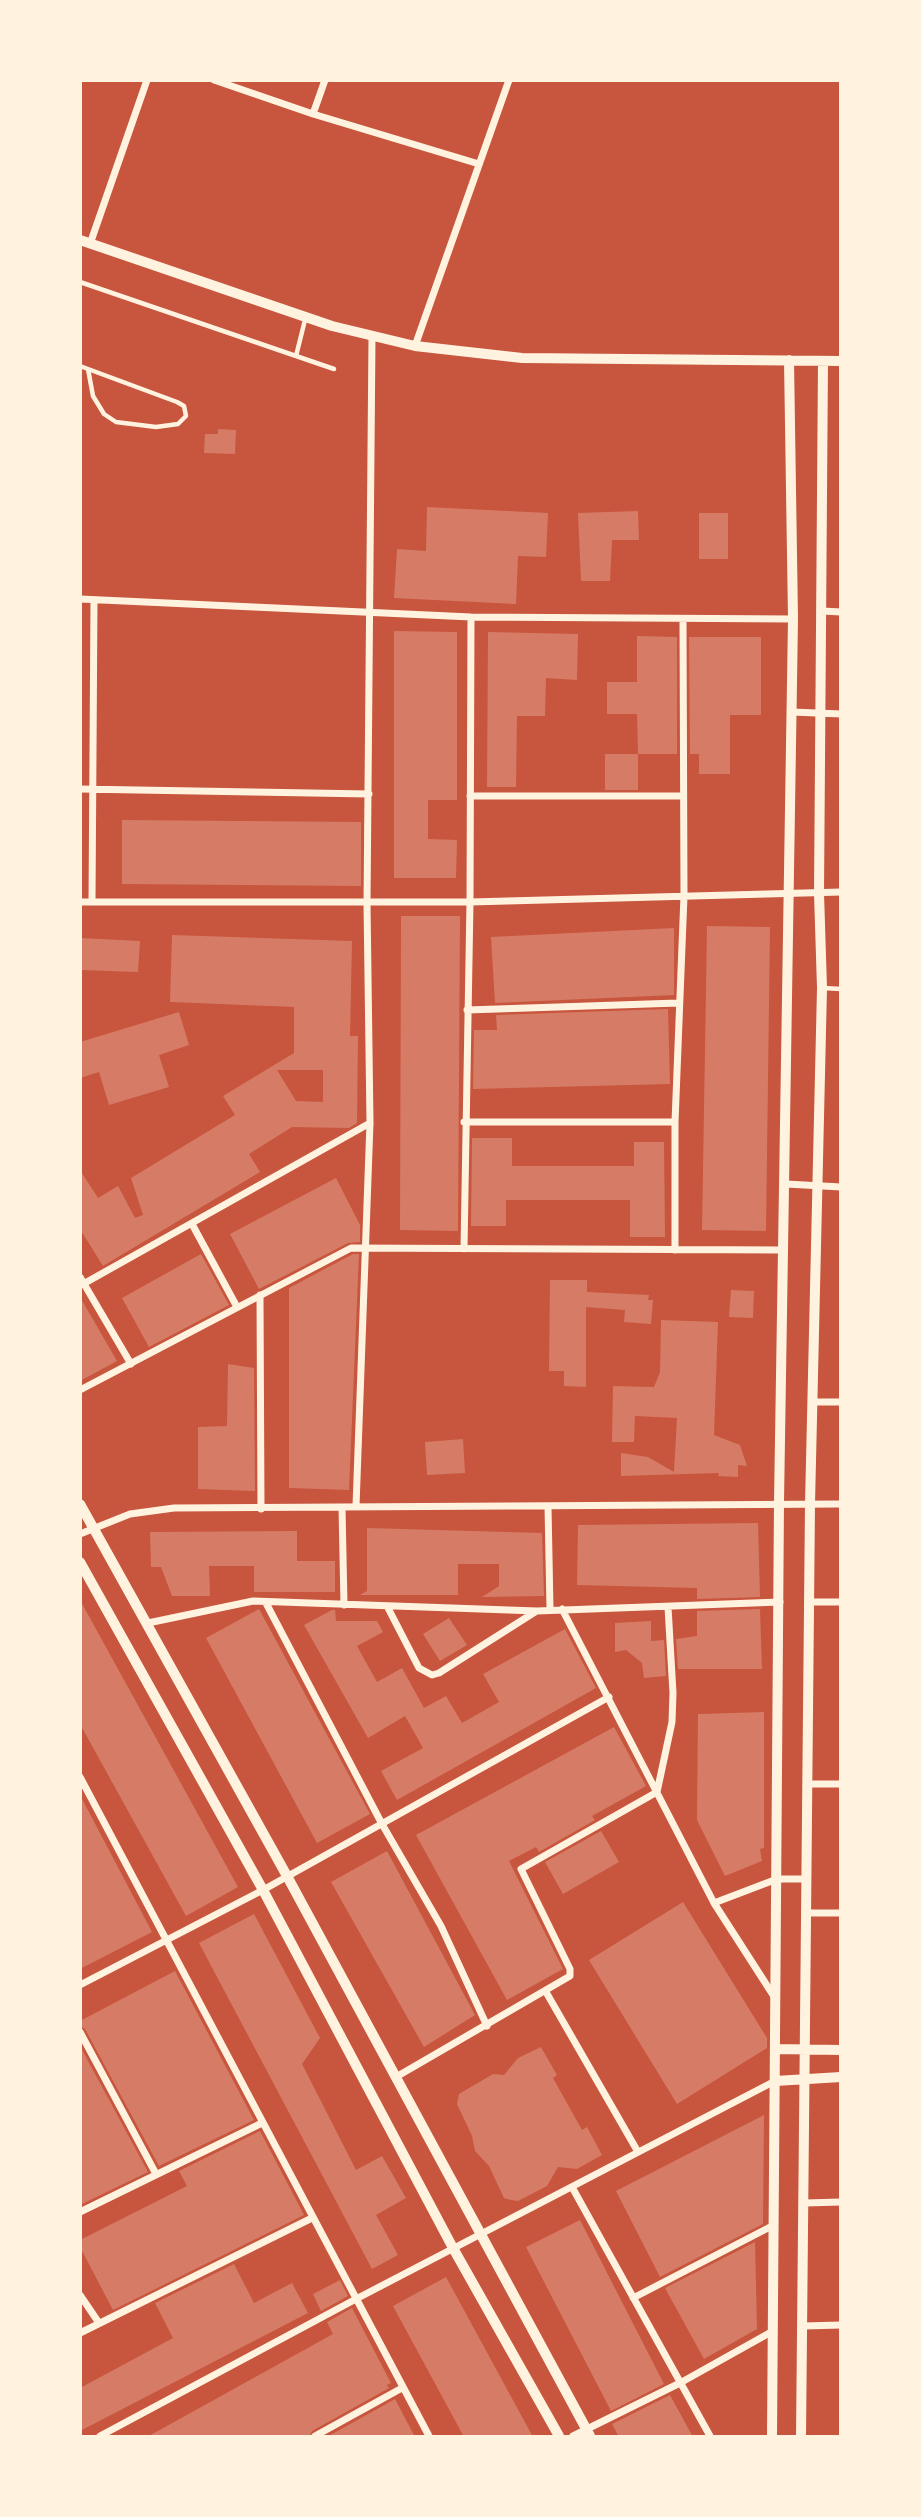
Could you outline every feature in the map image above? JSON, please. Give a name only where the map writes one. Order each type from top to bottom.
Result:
[{"type":"street","points":[[147,80],[85,242],[306,317],[372,337],[415,346],[522,358],[841,361]]},
{"type":"street","points":[[214,80],[313,114],[479,164]]},
{"type":"street","points":[[313,114],[325,80]]},
{"type":"street","points":[[415,346],[509,80]]},
{"type":"street","points":[[356,1506],[370,1123],[366,903],[372,337]]},
{"type":"street","points":[[772,2437],[772,2226],[781,1602],[779,1502],[793,619],[789,360]]},
{"type":"street","points":[[801,2437],[812,1602],[810,1504],[822,988],[819,893],[823,361]]},
{"type":"street","points":[[80,599],[471,617],[793,619]]},
{"type":"street","points":[[92,902],[90,790],[94,600]]},
{"type":"street","points":[[822,611],[841,612]]},
{"type":"street","points":[[464,1249],[464,1122],[470,902],[471,617]]},
{"type":"street","points":[[675,1250],[678,1003],[684,896],[681,796],[683,620]]},
{"type":"street","points":[[792,712],[841,714]]},
{"type":"street","points":[[80,721],[92,721]]},
{"type":"street","points":[[80,789],[369,794]]},
{"type":"street","points":[[470,796],[681,796]]},
{"type":"street","points":[[80,902],[470,902],[841,892]]},
{"type":"street","points":[[467,1010],[678,1003]]},
{"type":"street","points":[[464,1122],[675,1122]]},
{"type":"street","points":[[131,1364],[83,1280],[192,1224],[370,1123]]},
{"type":"street","points":[[786,1184],[841,1187]]},
{"type":"street","points":[[192,1224],[237,1307]]},
{"type":"street","points":[[80,1390],[344,1250],[367,1247],[783,1250]]},
{"type":"street","points":[[260,1295],[261,1509]]},
{"type":"street","points":[[813,1402],[841,1402]]},
{"type":"street","points":[[80,1534],[152,1509],[779,1502],[841,1504]]},
{"type":"street","points":[[80,1504],[287,1876],[479,2235],[589,2433]]},
{"type":"street","points":[[548,1506],[550,1609]]},
{"type":"street","points":[[342,1507],[344,1605]]},
{"type":"street","points":[[80,1562],[263,1890],[453,2248],[559,2437]]},
{"type":"street","points":[[148,1623],[239,1602],[537,1611],[781,1602]]},
{"type":"street","points":[[812,1602],[841,1602]]},
{"type":"street","points":[[266,1603],[382,1824],[441,1926],[487,2026]]},
{"type":"street","points":[[387,1606],[418,1668],[432,1675],[537,1611]]},
{"type":"street","points":[[396,2077],[568,1978],[571,1972],[521,1869],[657,1792],[671,1721],[673,1693],[668,1607]]},
{"type":"street","points":[[562,1609],[713,1903],[777,2002]]},
{"type":"street","points":[[80,1986],[263,1890],[609,1697]]},
{"type":"street","points":[[80,1777],[429,2437]]},
{"type":"street","points":[[810,1784],[841,1784]]},
{"type":"street","points":[[713,1903],[777,1879],[807,1880]]},
{"type":"street","points":[[807,1913],[841,1913]]},
{"type":"street","points":[[547,1992],[638,2152]]},
{"type":"street","points":[[80,2032],[156,2174]]},
{"type":"street","points":[[776,2049],[841,2050]]},
{"type":"street","points":[[100,2437],[356,2299],[775,2081],[806,2077],[841,2077]]},
{"type":"street","points":[[80,2212],[262,2123]]},
{"type":"street","points":[[572,2187],[710,2437]]},
{"type":"street","points":[[804,2203],[841,2202]]},
{"type":"street","points":[[80,2333],[313,2218]]},
{"type":"street","points":[[633,2298],[772,2226]]},
{"type":"street","points":[[80,2295],[99,2323]]},
{"type":"street","points":[[803,2326],[841,2325]]},
{"type":"street","points":[[573,2437],[589,2433],[773,2331]]},
{"type":"street","points":[[315,2437],[402,2388]]},
{"type":"lane","points":[[80,282],[334,369]]},
{"type":"lane","points":[[296,356],[306,317]]},
{"type":"lane","points":[[80,366],[177,402],[184,406],[186,416],[178,424],[156,426],[116,422],[104,414],[93,396],[88,369]]},
{"type":"lane","points":[[822,988],[841,989]]},
{"type":"building","points":[[218,429],[236,430],[235,454],[204,453],[205,434],[218,434]]},
{"type":"building","points":[[427,507],[548,513],[546,557],[518,556],[516,604],[394,598],[397,549],[426,551]]},
{"type":"building","points":[[638,511],[639,540],[612,540],[610,581],[581,581],[578,513]]},
{"type":"building","points":[[699,513],[728,513],[728,559],[699,559]]},
{"type":"building","points":[[394,631],[457,632],[457,800],[428,800],[428,839],[457,840],[456,878],[394,878]]},
{"type":"building","points":[[488,632],[578,634],[577,680],[546,678],[545,716],[517,716],[516,787],[487,787]]},
{"type":"building","points":[[637,636],[677,637],[677,754],[638,754],[637,714],[607,714],[607,682],[637,682]]},
{"type":"building","points":[[689,637],[761,637],[761,715],[730,715],[730,774],[699,774],[699,754],[690,754]]},
{"type":"building","points":[[605,754],[638,754],[638,790],[605,790]]},
{"type":"building","points":[[122,820],[361,822],[361,886],[122,884]]},
{"type":"building","points":[[401,916],[460,916],[458,1231],[400,1230]]},
{"type":"building","points":[[707,926],[770,927],[766,1231],[702,1230]]},
{"type":"building","points":[[674,928],[674,995],[495,1003],[491,937]]},
{"type":"building","points":[[172,935],[352,941],[350,1036],[358,1036],[357,1123],[349,1128],[292,1127],[249,1154],[260,1172],[103,1266],[80,1229],[80,1170],[98,1198],[118,1186],[135,1218],[143,1215],[131,1178],[235,1115],[223,1096],[294,1053],[294,1007],[170,1002]],"holes":[[[277,1070],[323,1070],[323,1102],[296,1101]]]},
{"type":"building","points":[[80,938],[140,941],[138,972],[80,970]]},
{"type":"building","points":[[668,1009],[670,1084],[473,1089],[474,1030],[497,1030],[496,1015]]},
{"type":"building","points":[[179,1012],[189,1045],[159,1055],[169,1087],[109,1105],[99,1072],[80,1078],[80,1042]]},
{"type":"building","points":[[472,1138],[512,1138],[512,1166],[634,1166],[634,1142],[664,1142],[665,1237],[630,1237],[630,1200],[506,1200],[506,1226],[471,1226]]},
{"type":"building","points":[[336,1178],[360,1225],[360,1242],[348,1243],[259,1289],[230,1234]]},
{"type":"building","points":[[201,1254],[229,1305],[149,1347],[122,1298]]},
{"type":"building","points":[[353,1254],[359,1254],[349,1490],[289,1488],[289,1288]]},
{"type":"building","points":[[550,1280],[587,1280],[587,1292],[649,1295],[648,1300],[653,1300],[651,1324],[624,1322],[625,1310],[586,1307],[586,1387],[564,1386],[564,1371],[549,1371]]},
{"type":"building","points":[[731,1290],[754,1291],[753,1318],[729,1317]]},
{"type":"building","points":[[80,1297],[117,1361],[80,1381]]},
{"type":"building","points":[[661,1320],[718,1322],[714,1435],[740,1445],[747,1466],[738,1465],[738,1477],[718,1476],[719,1473],[621,1476],[621,1453],[648,1457],[674,1472],[677,1418],[635,1416],[634,1442],[612,1442],[613,1386],[654,1387],[660,1372]]},
{"type":"building","points":[[228,1364],[254,1368],[255,1491],[198,1489],[198,1427],[227,1426]]},
{"type":"building","points":[[463,1439],[465,1473],[427,1475],[425,1442]]},
{"type":"building","points":[[758,1523],[760,1597],[697,1599],[697,1588],[577,1585],[578,1525]]},
{"type":"building","points":[[367,1528],[542,1533],[544,1596],[482,1597],[499,1586],[499,1564],[458,1564],[458,1595],[360,1595],[367,1591]]},
{"type":"building","points":[[297,1531],[297,1561],[335,1561],[335,1592],[254,1592],[254,1566],[209,1566],[210,1596],[172,1596],[161,1567],[151,1567],[150,1532]]},
{"type":"building","points":[[80,1600],[238,1887],[186,1916],[80,1724]]},
{"type":"building","points":[[259,1609],[370,1814],[317,1843],[206,1638]]},
{"type":"building","points":[[760,1609],[762,1669],[678,1669],[676,1639],[697,1636],[697,1611]]},
{"type":"building","points":[[335,1610],[336,1621],[377,1621],[383,1632],[357,1646],[377,1682],[402,1668],[424,1708],[446,1696],[462,1723],[499,1702],[483,1674],[565,1629],[596,1688],[397,1800],[381,1771],[423,1748],[405,1716],[368,1738],[304,1625]]},
{"type":"building","points":[[449,1618],[467,1645],[440,1661],[423,1634]]},
{"type":"building","points":[[651,1621],[651,1641],[664,1640],[666,1676],[644,1678],[642,1663],[626,1650],[615,1652],[615,1623]]},
{"type":"building","points":[[764,1712],[764,1848],[760,1849],[762,1861],[725,1876],[697,1820],[698,1714]]},
{"type":"building","points":[[614,1727],[646,1786],[592,1816],[595,1820],[539,1852],[536,1847],[509,1861],[563,1969],[507,2000],[416,1835]]},
{"type":"building","points":[[80,1795],[152,1932],[80,1969]]},
{"type":"building","points":[[601,1831],[619,1862],[563,1894],[545,1862]]},
{"type":"building","points":[[387,1851],[475,2015],[424,2047],[331,1882]]},
{"type":"building","points":[[683,1902],[767,2038],[767,2048],[677,2104],[589,1960]]},
{"type":"building","points":[[254,1914],[320,2038],[302,2064],[356,2170],[382,2156],[406,2198],[376,2215],[398,2255],[372,2269],[199,1943]]},
{"type":"building","points":[[175,1971],[254,2120],[159,2166],[85,2029],[80,2026],[80,2021]]},
{"type":"building","points":[[80,2046],[148,2172],[80,2205]]},
{"type":"building","points":[[541,2047],[557,2075],[553,2078],[582,2130],[587,2127],[602,2155],[577,2169],[558,2167],[547,2186],[518,2201],[511,2200],[504,2198],[489,2166],[475,2151],[472,2136],[457,2104],[459,2094],[493,2074],[504,2075],[518,2058]]},
{"type":"building","points":[[764,2115],[763,2224],[660,2277],[616,2191]]},
{"type":"building","points":[[260,2131],[304,2215],[113,2310],[80,2247],[80,2240],[187,2186],[179,2171]]},
{"type":"building","points":[[580,2220],[664,2384],[611,2411],[526,2247]]},
{"type":"building","points":[[755,2242],[757,2329],[704,2359],[665,2288]]},
{"type":"building","points":[[234,2264],[254,2303],[292,2283],[308,2313],[80,2431],[80,2388],[173,2338],[155,2303]]},
{"type":"building","points":[[446,2277],[533,2437],[464,2437],[393,2306]]},
{"type":"building","points":[[340,2280],[348,2296],[321,2311],[313,2294]]},
{"type":"building","points":[[352,2308],[391,2383],[387,2385],[389,2388],[312,2431],[309,2437],[147,2437],[333,2334],[327,2322]]},
{"type":"building","points":[[670,2395],[693,2437],[619,2437],[612,2424]]},
{"type":"building","points":[[395,2399],[415,2437],[327,2437]]}]
